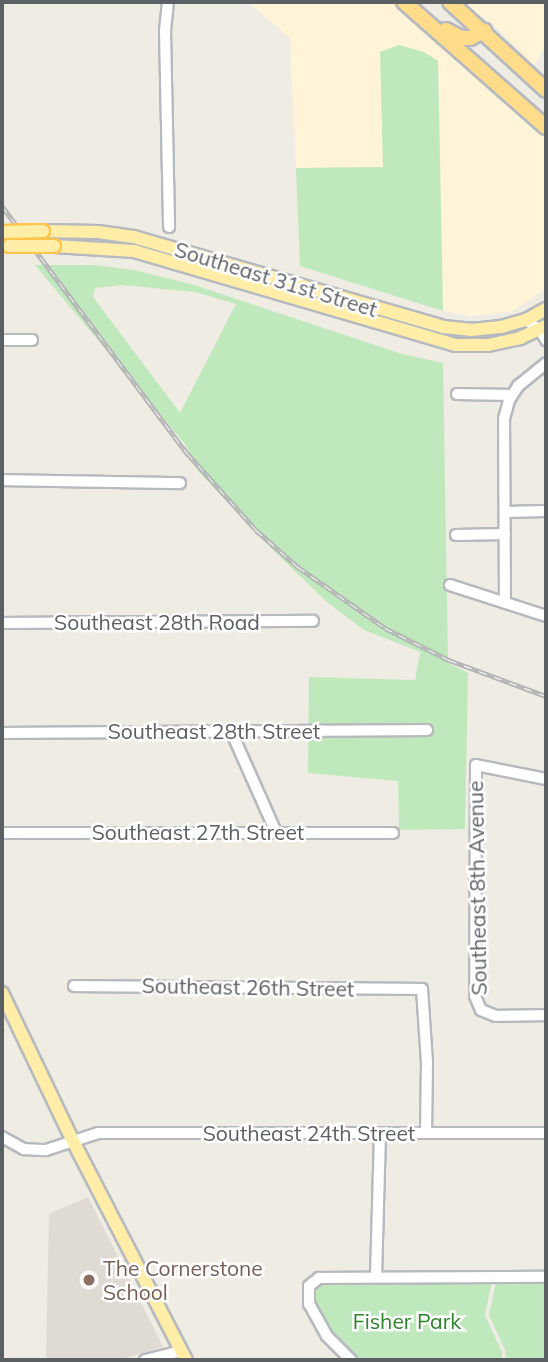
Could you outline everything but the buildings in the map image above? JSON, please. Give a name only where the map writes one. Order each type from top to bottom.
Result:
[{"type":"highway","points":[[450,2],[546,90]]},
{"type":"highway","points":[[406,3],[428,14],[461,38],[470,38],[484,31]]},
{"type":"highway","points":[[406,3],[546,127]]},
{"type":"main road","name":"Southeast 31st Street","points":[[2,232],[98,232],[134,237],[444,327],[471,330],[526,320],[546,309]]},
{"type":"main road","name":"Southeast 31st Street","points":[[5,246],[134,251],[456,345],[488,345],[544,332]]},
{"type":"main road","points":[[2,993],[73,1141],[183,1356]]},
{"type":"street","points":[[168,2],[165,43],[169,227]]},
{"type":"street","points":[[526,320],[544,332]]},
{"type":"street","points":[[2,340],[32,340]]},
{"type":"street","points":[[505,603],[504,419],[512,395],[546,363]]},
{"type":"street","points":[[457,394],[512,395]]},
{"type":"street","points":[[2,480],[180,482]]},
{"type":"street","points":[[505,512],[546,511]]},
{"type":"street","points":[[456,535],[505,534]]},
{"type":"street","points":[[450,585],[546,616]]},
{"type":"street","name":"Southeast 28th Road","points":[[2,623],[313,621]]},
{"type":"street","name":"Southeast 28th Street","points":[[2,733],[427,730]]},
{"type":"street","points":[[231,731],[276,832]]},
{"type":"street","name":"Southeast 8th Avenue","points":[[546,779],[476,765],[475,996],[481,1010],[496,1016],[546,1015]]},
{"type":"street","name":"Southeast 27th Street","points":[[2,833],[393,833]]},
{"type":"street","name":"Southeast 26th Street","points":[[74,986],[422,989],[427,1063],[426,1132]]},
{"type":"street","name":"Southeast 24th Street","points":[[2,1137],[24,1149],[46,1150],[97,1133],[546,1133]]},
{"type":"street","points":[[376,1277],[380,1133]]},
{"type":"street","points":[[351,1360],[327,1336],[309,1304],[309,1286],[319,1279],[546,1277]]},
{"type":"street","points":[[145,1360],[183,1356]]},
{"type":"shaded area","points":[[248,2],[396,2],[546,133],[546,289],[511,312],[470,316],[443,311],[438,61],[380,52],[383,167],[296,168],[290,38]]},
{"type":"shaded area","points":[[462,2],[546,2],[546,44],[534,66],[497,28]]},
{"type":"shaded area","name":"The Cornerstone School","points":[[88,1197],[163,1347],[119,1360],[46,1360],[49,1214]]},
{"type":"green space","points":[[399,45],[424,52],[438,61],[443,311],[300,266],[296,168],[383,167],[380,52]]},
{"type":"green space","points":[[35,265],[94,265],[134,270],[191,284],[402,354],[443,363],[448,663],[468,673],[465,829],[399,830],[398,781],[308,773],[309,677],[415,680],[420,652],[364,630],[328,603],[198,471],[185,444]],"holes":[[[122,285],[195,292],[236,304],[180,413],[93,297],[95,288]]]},
{"type":"green space","points":[[493,1277],[546,1277],[546,1360],[506,1360],[505,1350],[489,1315],[496,1282]]},
{"type":"green space","name":"Fisher Park","points":[[492,1281],[485,1315],[502,1352],[502,1360],[354,1360],[328,1333],[312,1300],[315,1285],[323,1283]]},
{"type":"railway","points":[[2,206],[187,453],[256,530],[298,567],[385,628],[449,660],[546,696]]},
{"type":"place","name":"The Cornerstone School","points":[[89,1280]]}]
